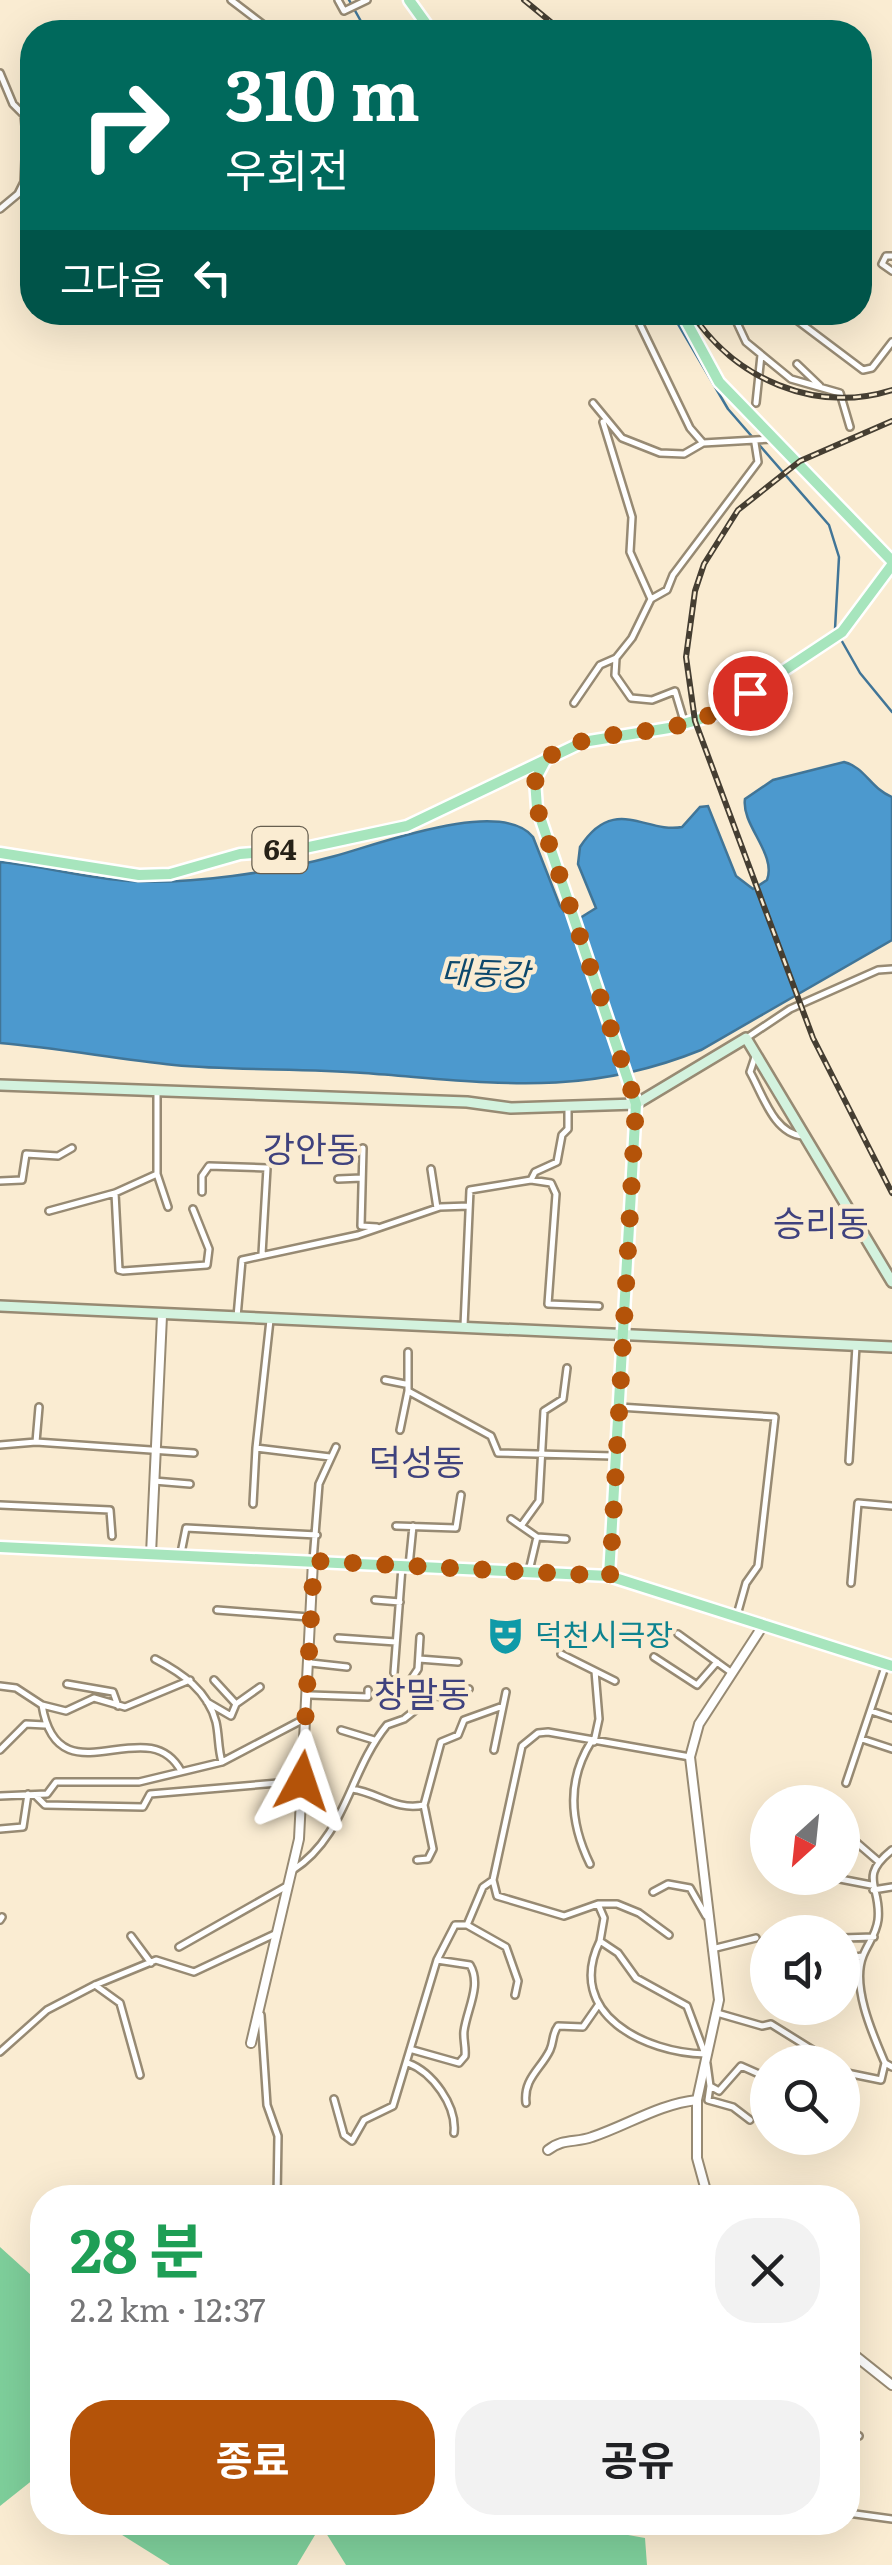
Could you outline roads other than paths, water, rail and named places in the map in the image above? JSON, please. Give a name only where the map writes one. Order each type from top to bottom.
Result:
[{"type":"main road","name":"64","points":[[0,853],[140,874],[170,874],[240,854],[300,850],[399,829],[584,742],[718,714],[842,632],[892,563],[768,440],[718,382],[688,325]]},
{"type":"main road","points":[[547,758],[535,780],[537,808],[636,1104],[610,1576]]},
{"type":"main road","points":[[0,1085],[467,1102],[511,1108],[636,1104],[746,1038],[892,1282]]},
{"type":"main road","points":[[0,1306],[892,1347]]},
{"type":"main road","points":[[0,1547],[610,1576],[889,1665]]},
{"type":"street","points":[[231,0],[257,20]]},
{"type":"street","points":[[338,0],[344,11],[367,0]]},
{"type":"street","points":[[0,73],[20,111]]},
{"type":"street","points":[[0,208],[20,190]]},
{"type":"street","points":[[892,256],[886,256],[882,264],[892,271]]},
{"type":"street","points":[[640,325],[690,428],[704,442]]},
{"type":"street","points":[[736,325],[761,355],[791,379],[810,387],[820,386]]},
{"type":"street","points":[[803,325],[864,370],[872,368],[892,342]]},
{"type":"street","points":[[756,404],[761,355]]},
{"type":"street","points":[[798,364],[820,386],[843,397],[850,427]]},
{"type":"street","points":[[593,403],[622,438],[660,452],[684,454],[704,442],[768,440]]},
{"type":"street","points":[[603,418],[632,517],[630,552],[651,599]]},
{"type":"street","points":[[684,724],[676,690],[652,700],[630,698],[615,675],[616,658],[651,599],[667,590],[673,575],[745,485],[758,462],[755,442]]},
{"type":"street","points":[[574,703],[600,665],[616,658]]},
{"type":"street","points":[[746,1038],[790,1009],[891,966]]},
{"type":"street","points":[[756,1055],[750,1072],[766,1106],[788,1133],[805,1136]]},
{"type":"street","points":[[157,1092],[158,1174],[168,1207]]},
{"type":"street","points":[[531,1180],[534,1172],[560,1158],[562,1135],[568,1129],[568,1105]]},
{"type":"street","points":[[0,1181],[22,1180],[26,1154],[58,1156],[72,1148]]},
{"type":"street","points":[[363,1148],[361,1226],[380,1228]]},
{"type":"street","points":[[202,1192],[202,1176],[210,1166],[267,1168],[262,1254]]},
{"type":"street","points":[[431,1169],[437,1208]]},
{"type":"street","points":[[49,1211],[115,1192],[158,1174]]},
{"type":"street","points":[[338,1179],[362,1178]]},
{"type":"street","points":[[464,1328],[470,1190],[531,1180],[552,1183],[556,1194],[548,1304],[599,1306]]},
{"type":"street","points":[[115,1192],[122,1271],[208,1265],[209,1249],[193,1209]]},
{"type":"street","points":[[237,1319],[242,1260],[296,1251],[437,1208],[469,1206]]},
{"type":"street","points":[[151,1554],[162,1316]]},
{"type":"street","points":[[253,1504],[270,1320]]},
{"type":"street","points":[[849,1461],[856,1346]]},
{"type":"street","points":[[400,1430],[408,1352]]},
{"type":"street","points":[[521,1526],[540,1501],[544,1411],[563,1399],[567,1368]]},
{"type":"street","points":[[386,1380],[407,1387],[491,1436],[498,1453],[616,1456]]},
{"type":"street","points":[[36,1442],[40,1407]]},
{"type":"street","points":[[619,1407],[776,1417],[758,1566],[746,1583],[737,1615]]},
{"type":"street","points":[[0,1445],[36,1442],[194,1453]]},
{"type":"street","points":[[251,2043],[294,1870],[310,1695],[319,1484],[336,1447]]},
{"type":"street","points":[[256,1448],[330,1458]]},
{"type":"street","points":[[154,1482],[190,1484]]},
{"type":"street","points":[[396,1526],[456,1528],[460,1495]]},
{"type":"street","points":[[850,1583],[858,1504],[892,1506]]},
{"type":"street","points":[[0,1505],[110,1510],[112,1536]]},
{"type":"street","points":[[511,1519],[537,1538],[566,1539]]},
{"type":"street","points":[[394,1674],[400,1602],[413,1526]]},
{"type":"street","points":[[181,1555],[186,1528],[317,1535]]},
{"type":"street","points":[[528,1572],[537,1538]]},
{"type":"street","points":[[375,1600],[400,1602]]},
{"type":"street","points":[[217,1610],[312,1617]]},
{"type":"street","points":[[704,2185],[696,2158],[696,2100],[717,2013],[690,1757],[699,1724],[764,1624]]},
{"type":"street","points":[[678,1634],[732,1673]]},
{"type":"street","points":[[338,1638],[396,1642]]},
{"type":"street","points":[[412,1678],[419,1659],[420,1638]]},
{"type":"street","points":[[561,1654],[614,1682]]},
{"type":"street","points":[[654,1656],[697,1685],[717,1662]]},
{"type":"street","points":[[419,1659],[458,1662]]},
{"type":"street","points":[[155,1660],[190,1680],[207,1702],[215,1718],[222,1762]]},
{"type":"street","points":[[311,1663],[348,1666]]},
{"type":"street","points":[[846,1783],[889,1665]]},
{"type":"street","points":[[590,1864],[573,1822],[577,1764],[593,1742],[598,1719],[595,1671]]},
{"type":"street","points":[[0,1686],[16,1688],[42,1705],[66,1711],[94,1698],[118,1706],[137,1705],[190,1680]]},
{"type":"street","points":[[214,1680],[236,1704]]},
{"type":"street","points":[[67,1684],[103,1687],[113,1692],[118,1706]]},
{"type":"street","points":[[207,1702],[231,1716],[236,1704],[260,1687]]},
{"type":"street","points":[[294,1870],[322,1847],[374,1740],[386,1725],[404,1719],[433,1696],[452,1697],[469,1689]]},
{"type":"street","points":[[310,1695],[368,1698],[368,1690]]},
{"type":"street","points":[[494,1750],[506,1692]]},
{"type":"street","points":[[42,1705],[45,1725],[66,1748],[92,1755],[147,1746],[166,1753],[182,1771]]},
{"type":"street","points":[[417,1860],[428,1859],[433,1849],[424,1805],[441,1742],[458,1735],[464,1720],[503,1706]]},
{"type":"street","points":[[870,1711],[892,1718]]},
{"type":"street","points":[[0,1796],[47,1794],[56,1782],[139,1782],[222,1762],[307,1718]]},
{"type":"street","points":[[0,1750],[26,1724],[45,1725]]},
{"type":"street","points":[[341,1730],[374,1740]]},
{"type":"street","points":[[669,1935],[626,1906],[598,1904],[564,1916],[497,1896],[493,1880],[522,1746],[538,1733],[690,1757]]},
{"type":"street","points":[[861,1739],[892,1749]]},
{"type":"street","points":[[31,1794],[45,1805],[143,1807],[150,1794],[302,1781]]},
{"type":"street","points":[[352,1788],[372,1792],[400,1808],[424,1805]]},
{"type":"street","points":[[0,1829],[23,1827],[31,1794]]},
{"type":"street","points":[[860,1845],[878,1861]]},
{"type":"street","points":[[860,2076],[881,2080],[884,2063],[861,1987],[862,1956],[874,1937],[878,1908],[872,1887],[878,1861],[892,1850]]},
{"type":"street","points":[[468,1925],[483,1887],[493,1880]]},
{"type":"street","points":[[653,1892],[668,1884],[690,1888],[706,1916]]},
{"type":"street","points":[[860,1884],[892,1887]]},
{"type":"street","points":[[179,1947],[289,1885]]},
{"type":"street","points":[[598,1904],[604,1918],[594,1959],[593,1986],[599,2004],[627,2036],[680,2054],[705,2057]]},
{"type":"street","points":[[334,2098],[344,2134],[355,2140],[364,2120],[392,2106],[413,2050],[436,1960],[456,1925],[468,1925],[506,1946],[518,1981],[516,1995]]},
{"type":"street","points":[[0,2052],[47,2010],[95,1985],[162,1960],[190,1973],[277,1933]]},
{"type":"street","points":[[132,1936],[151,1963]]},
{"type":"street","points":[[860,1937],[874,1937]]},
{"type":"street","points":[[712,1950],[750,1940]]},
{"type":"street","points":[[600,1941],[618,1952],[636,1978],[687,2006],[705,2057],[708,2100],[733,2106],[750,2120]]},
{"type":"street","points":[[413,2050],[459,2063],[465,2056],[463,2034],[475,1975],[470,1965],[436,1960]]},
{"type":"street","points":[[95,1985],[120,2002],[140,2076]]},
{"type":"street","points":[[261,2002],[267,2105],[278,2136],[277,2185]]},
{"type":"street","points":[[526,2103],[526,2089],[550,2050],[554,2030],[558,2026],[582,2027],[599,2004]]},
{"type":"street","points":[[717,2013],[762,2026],[771,2024],[810,2045]]},
{"type":"street","points":[[408,2063],[428,2071],[452,2113],[454,2132]]},
{"type":"street","points":[[884,2063],[892,2067]]},
{"type":"street","points":[[710,2086],[723,2089],[741,2066],[750,2070]]},
{"type":"street","points":[[548,2150],[558,2142],[587,2140],[673,2102],[696,2100]]},
{"type":"street","points":[[860,2360],[892,2385]]},
{"type":"street","points":[[860,2515],[892,2520]]},
{"type":"water","name":"대동강","points":[[844,762],[892,797],[892,940],[701,1050],[657,1065],[574,1081],[494,1083],[340,1071],[174,1065],[0,1043],[0,862],[129,881],[205,879],[312,862],[437,827],[494,822],[517,826],[533,837],[560,906],[566,914],[580,918],[596,908],[578,864],[580,847],[605,823],[618,819],[682,827],[700,807],[708,806],[736,876],[753,889],[767,880],[769,870],[748,819],[745,799],[773,780]]},
{"type":"waterway","points":[[349,0],[360,20]]},
{"type":"waterway","points":[[679,325],[728,409],[829,525],[839,557],[835,629]]},
{"type":"waterway","points":[[839,636],[860,673],[892,712]]},
{"type":"railway","points":[[524,0],[548,20]]},
{"type":"railway","points":[[701,325],[730,356],[779,385],[806,394],[834,397],[892,390]]},
{"type":"railway","points":[[892,421],[800,461],[738,510],[704,564],[695,591],[686,657],[695,721],[813,1038],[892,1193]]},
{"type":"place","name":"덕천시극장","points":[[505,1636]]},
{"type":"district","name":"강안동","points":[[311,1150]]},
{"type":"district","name":"승리동","points":[[821,1224]]},
{"type":"district","name":"덕성동","points":[[417,1463]]},
{"type":"district","name":"창말동","points":[[422,1695]]}]
